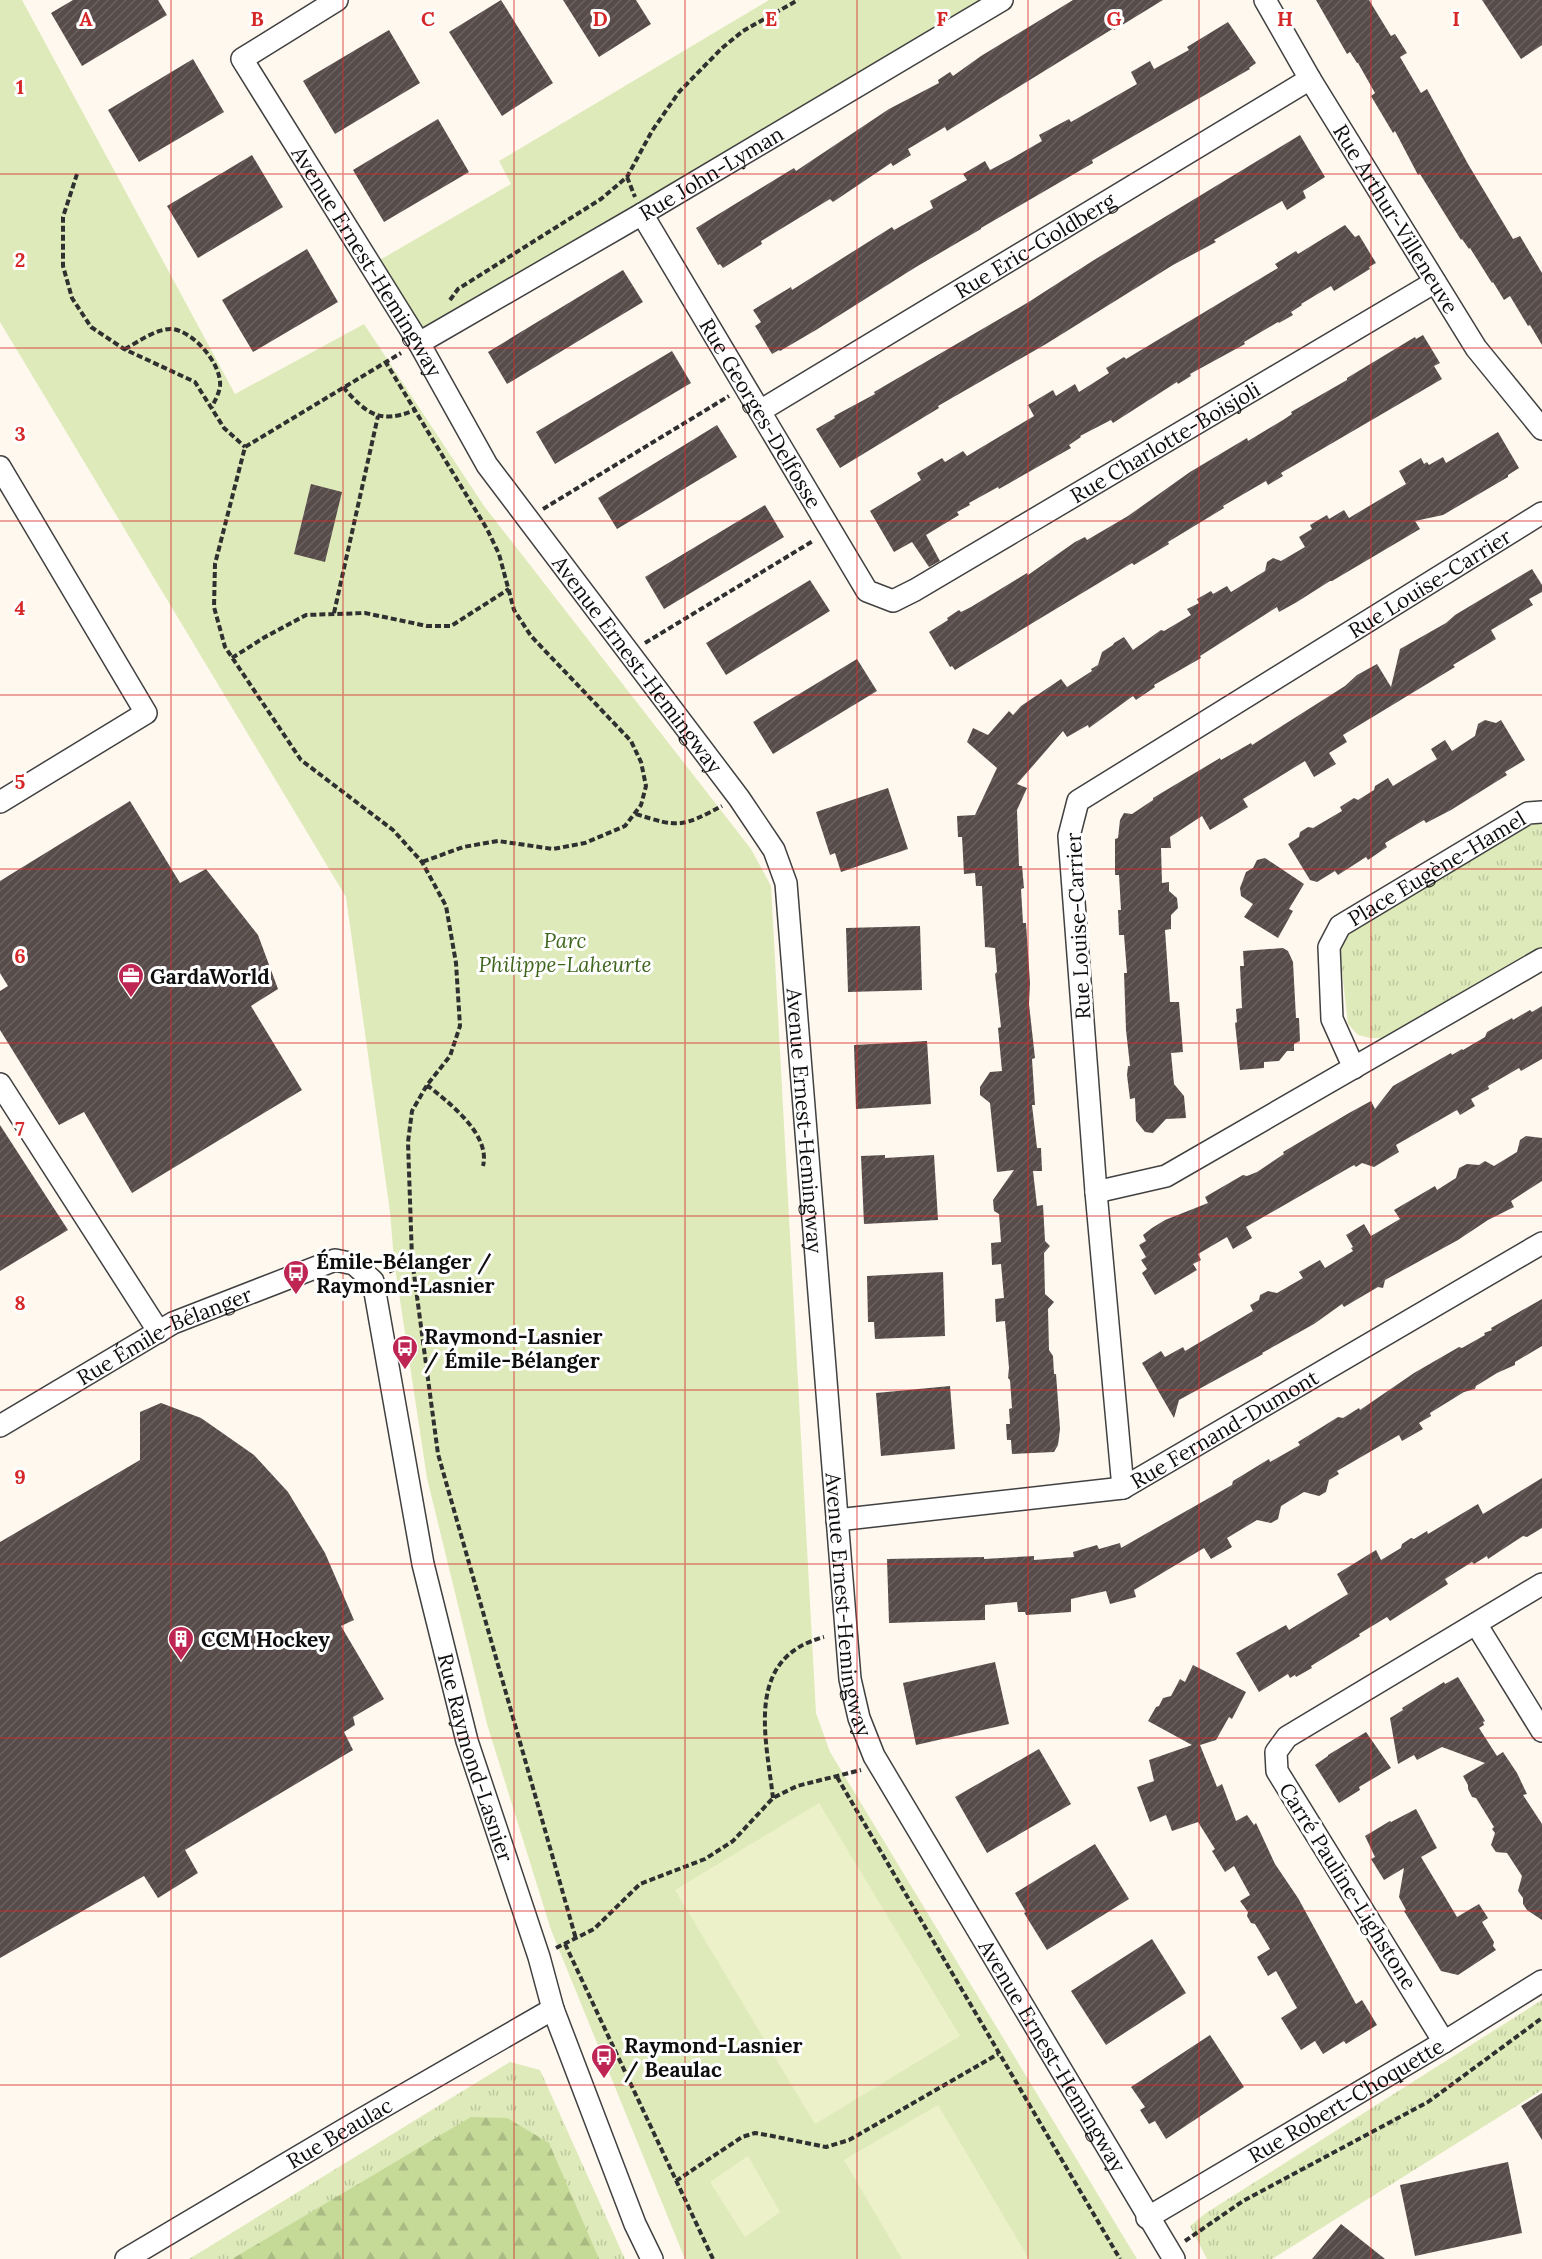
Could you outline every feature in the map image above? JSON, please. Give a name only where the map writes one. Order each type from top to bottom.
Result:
[{"type":"street","name":"Avenue Ernest-Hemingway","points":[[336,0],[242,59],[419,343],[487,465],[739,798],[774,850],[786,884],[850,1679],[859,1718],[874,1756],[1174,2259]]},
{"type":"street","name":"Rue John-Lyman","points":[[419,343],[642,214],[1002,0]]},
{"type":"street","name":"Rue Arthur-Villeneuve","points":[[1265,0],[1310,79],[1476,348],[1542,429]]},
{"type":"street","name":"Rue Eric-Goldberg","points":[[760,411],[1310,79]]},
{"type":"street","name":"Rue Georges-Delfosse","points":[[642,214],[867,591],[892,601]]},
{"type":"street","name":"Rue Charlotte-Boisjoli","points":[[892,601],[915,590],[1435,282]]},
{"type":"street","points":[[0,467],[146,713],[0,802]]},
{"type":"street","name":"Rue Louise-Carrier","points":[[1123,1488],[1096,1192],[1069,836],[1078,801],[1542,513]]},
{"type":"street","name":"Place Eugène-Hamel","points":[[1354,1068],[1332,1019],[1329,947],[1340,926],[1528,813],[1542,812]]},
{"type":"street","points":[[1096,1192],[1166,1176],[1542,959]]},
{"type":"street","points":[[0,1084],[159,1332]]},
{"type":"street","name":"Rue Fernand-Dumont","points":[[837,1520],[1123,1488],[1542,1243]]},
{"type":"street","name":"Rue Émile-Bélanger","points":[[0,1426],[173,1323],[335,1260],[354,1264],[373,1281]]},
{"type":"street","name":"Rue Raymond-Lasnier","points":[[373,1281],[426,1575],[467,1741],[539,1957],[553,2009],[635,2224],[652,2259]]},
{"type":"street","name":"Carré Pauline-Lighstone","points":[[1444,2042],[1277,1771],[1276,1752],[1287,1737],[1542,1584]]},
{"type":"street","points":[[1476,1624],[1542,1731]]},
{"type":"street","name":"Rue Robert-Choquette","points":[[1148,2218],[1542,1981]]},
{"type":"street","name":"Rue Beaulac","points":[[126,2259],[553,2009]]},
{"type":"path","points":[[445,307],[458,289],[601,199],[627,177],[652,131],[679,92],[722,48],[742,32],[798,0]]},
{"type":"path","points":[[77,174],[63,217],[63,266],[72,298],[91,327],[124,349],[195,382],[224,428],[245,447]]},
{"type":"path","points":[[124,349],[161,331],[170,329],[180,331],[202,346],[214,363],[220,385],[212,407]]},
{"type":"path","points":[[419,343],[385,361],[245,447],[215,564],[214,606],[225,647],[301,760],[393,830],[422,862],[446,906],[456,963],[460,1026],[450,1056],[427,1085],[412,1111],[408,1142],[412,1259],[438,1454],[576,1939]]},
{"type":"path","points":[[385,361],[488,529],[499,554],[514,610],[531,636],[631,741],[641,762],[646,786],[641,805],[625,826],[585,843],[553,849],[498,841],[463,847],[422,862]]},
{"type":"path","points":[[342,387],[368,413],[378,416],[403,415],[415,410]]},
{"type":"path","points":[[527,519],[729,397]]},
{"type":"path","points":[[334,613],[378,416]]},
{"type":"path","points":[[629,652],[812,542]]},
{"type":"path","points":[[232,658],[306,615],[365,613],[427,626],[451,626],[509,589]]},
{"type":"path","points":[[636,813],[667,824],[684,824],[739,798]]},
{"type":"path","points":[[427,1085],[453,1105],[472,1128],[482,1143],[485,1160],[483,1166]]},
{"type":"path","points":[[373,1281],[412,1259]]},
{"type":"path","points":[[773,1798],[764,1726],[764,1703],[770,1683],[782,1660],[805,1642],[824,1638]]},
{"type":"path","points":[[539,1957],[594,1929],[640,1884],[705,1860],[733,1841],[773,1798],[797,1786],[859,1772],[874,1756]]},
{"type":"path","points":[[837,1777],[1120,2259]]},
{"type":"path","points":[[565,1944],[713,2259]]},
{"type":"path","points":[[1190,2237],[1243,2200],[1428,2102],[1542,2018]]},
{"type":"path","points":[[676,2181],[742,2137],[755,2133],[826,2147],[838,2145],[998,2054]]},
{"type":"green space","name":"Parc Philippe-Laheurte","points":[[0,0],[22,0],[235,394],[364,324],[484,506],[751,849],[771,886],[816,1713],[830,1752],[1137,2259],[685,2259],[551,1930],[487,1724],[427,1478],[394,1260],[390,1212],[346,897],[0,322]]},
{"type":"green space","points":[[769,0],[1000,0],[419,343],[371,265],[511,184],[499,161]]},
{"type":"green space","points":[[1542,823],[1542,947],[1385,1038],[1358,1035],[1348,1024],[1340,953],[1350,933],[1525,827]]},
{"type":"green space","points":[[819,1803],[960,2036],[815,2124],[675,1890]]},
{"type":"green space","points":[[1542,2000],[1542,2090],[1272,2259],[1207,2259],[1190,2226],[1206,2213]]},
{"type":"green space","points":[[510,2062],[540,2070],[625,2259],[189,2259]]},
{"type":"green space","points":[[938,2105],[1029,2259],[902,2259],[844,2160]]},
{"type":"green space","points":[[471,2117],[507,2118],[549,2143],[599,2259],[232,2259]]},
{"type":"green space","points":[[748,2156],[780,2212],[745,2237],[710,2182]]},
{"type":"building","points":[[73,0],[158,0],[167,15],[82,66],[51,13]]},
{"type":"building","points":[[501,0],[553,83],[502,116],[449,32]]},
{"type":"building","points":[[563,0],[636,0],[651,24],[599,57]]},
{"type":"building","points":[[1073,0],[1163,0],[947,131],[945,127],[908,149],[911,155],[893,166],[891,163],[833,202],[830,199],[761,241],[762,244],[723,268],[720,264],[718,265],[696,228],[794,168],[796,171],[889,109],[939,83],[938,80],[950,72],[953,76],[981,56]]},
{"type":"building","points":[[1316,0],[1369,0],[1391,36],[1395,34],[1407,53],[1400,57],[1421,93],[1427,89],[1513,239],[1520,236],[1542,273],[1542,345],[1510,296],[1504,300],[1470,248],[1461,240],[1420,174],[1418,175],[1395,131],[1393,133],[1371,96],[1375,93],[1358,63],[1350,52],[1347,54]]},
{"type":"building","points":[[1482,0],[1542,0],[1542,45],[1521,59]]},
{"type":"building","points":[[1228,22],[1256,63],[1250,69],[1092,160],[1093,163],[916,267],[816,330],[772,354],[755,326],[761,322],[753,310],[791,287],[792,290],[892,227],[894,230],[933,208],[930,201],[967,180],[963,174],[985,161],[990,170],[1042,141],[1039,135],[1069,119],[1071,122],[1137,84],[1131,72],[1150,61],[1154,69],[1189,50],[1187,47]]},
{"type":"building","points":[[389,30],[420,83],[335,134],[303,81]]},
{"type":"building","points":[[193,59],[224,112],[139,162],[108,110]]},
{"type":"building","points":[[438,119],[469,172],[384,222],[353,170]]},
{"type":"building","points":[[1300,135],[1325,177],[1303,191],[1306,198],[1287,210],[1282,201],[1214,240],[1216,242],[1173,265],[1046,344],[938,406],[939,408],[840,468],[816,429],[835,418],[834,416],[875,394],[874,392],[1027,303]]},
{"type":"building","points":[[252,155],[283,207],[198,258],[167,206]]},
{"type":"building","points":[[1345,225],[1355,237],[1359,235],[1376,263],[1369,267],[1370,269],[1334,291],[1331,286],[1301,304],[1291,312],[1293,315],[1244,342],[1245,344],[1190,374],[1191,376],[1178,384],[1177,382],[1113,423],[1111,420],[1080,436],[1069,445],[1071,448],[999,489],[998,487],[969,503],[970,505],[957,512],[959,515],[926,535],[940,561],[929,567],[912,542],[894,552],[870,511],[921,480],[917,473],[942,458],[945,462],[963,451],[967,456],[1034,416],[1028,405],[1053,390],[1056,396],[1075,384],[1079,392],[1109,373],[1106,368],[1124,357],[1126,359],[1278,268],[1275,264],[1296,251],[1298,254]]},
{"type":"building","points":[[307,249],[338,302],[253,352],[222,300]]},
{"type":"building","points":[[623,270],[643,302],[507,384],[488,352]]},
{"type":"building","points":[[1423,335],[1440,363],[1434,366],[1442,379],[1281,473],[1283,476],[1268,485],[1266,481],[1223,506],[1224,508],[1168,542],[1169,544],[1134,565],[1132,563],[955,670],[952,666],[950,667],[929,632],[948,620],[947,618],[959,610],[961,612],[971,607],[1027,573],[1028,575],[1075,542],[1085,537],[1087,540],[1128,516],[1190,472],[1247,438],[1248,441],[1347,378],[1415,337],[1416,339]]},
{"type":"building","points":[[672,351],[691,383],[555,464],[536,432]]},
{"type":"building","points":[[717,425],[737,457],[617,529],[598,498]]},
{"type":"building","points":[[1498,432],[1519,468],[1508,477],[1443,515],[1415,521],[1420,529],[1279,612],[1277,607],[1200,656],[1201,658],[1154,685],[1155,687],[1136,700],[1133,696],[1089,728],[1088,725],[1067,737],[1063,731],[1017,784],[1027,788],[1017,810],[1019,866],[1022,866],[1024,888],[1021,889],[1023,923],[1026,923],[1029,1004],[1035,1058],[1032,1059],[1035,1105],[1032,1105],[1037,1148],[1041,1148],[1042,1171],[1033,1171],[1037,1206],[1043,1205],[1045,1241],[1050,1246],[1044,1253],[1045,1294],[1054,1302],[1048,1309],[1049,1350],[1053,1356],[1054,1374],[1056,1374],[1060,1429],[1058,1445],[1054,1452],[1012,1454],[1011,1440],[1007,1440],[1006,1424],[1010,1424],[1009,1409],[1012,1408],[1005,1321],[996,1322],[995,1299],[1004,1298],[1001,1264],[992,1265],[991,1243],[1001,1242],[999,1214],[994,1211],[993,1200],[1014,1170],[997,1172],[990,1103],[980,1095],[980,1087],[990,1072],[1002,1071],[995,948],[985,947],[982,886],[976,886],[975,873],[964,874],[962,837],[958,837],[957,816],[975,815],[997,768],[967,742],[973,728],[988,735],[1009,711],[1013,715],[1021,706],[1061,679],[1067,687],[1092,671],[1091,669],[1098,665],[1102,652],[1124,637],[1133,650],[1161,630],[1164,631],[1191,615],[1187,609],[1199,603],[1197,599],[1227,586],[1231,592],[1265,571],[1267,562],[1273,558],[1281,561],[1305,547],[1299,537],[1312,529],[1310,525],[1327,515],[1329,519],[1344,510],[1349,518],[1406,484],[1399,471],[1421,458],[1424,464],[1427,462],[1429,465],[1443,457],[1446,463]]},
{"type":"building","points":[[311,484],[342,492],[325,562],[294,554]]},
{"type":"building","points":[[765,505],[784,537],[664,609],[645,577]]},
{"type":"building","points":[[1532,569],[1542,585],[1542,592],[1529,599],[1533,605],[1491,630],[1496,639],[1453,665],[1455,667],[1343,735],[1347,742],[1329,753],[1336,764],[1314,777],[1305,761],[1243,799],[1248,807],[1210,830],[1202,816],[1170,837],[1171,848],[1161,848],[1162,883],[1169,882],[1169,891],[1177,898],[1178,908],[1171,915],[1171,929],[1165,930],[1170,1002],[1179,1002],[1183,1052],[1171,1053],[1174,1084],[1184,1096],[1186,1118],[1166,1119],[1153,1133],[1145,1132],[1136,1121],[1135,1098],[1130,1099],[1127,1075],[1128,1066],[1130,1066],[1124,973],[1127,973],[1124,935],[1119,935],[1118,910],[1121,910],[1119,875],[1115,875],[1115,839],[1118,838],[1120,820],[1124,813],[1132,814],[1153,798],[1220,758],[1221,760],[1251,743],[1252,745],[1377,664],[1391,687],[1400,649]]},
{"type":"building","points":[[810,580],[830,611],[726,675],[706,643]]},
{"type":"building","points":[[857,659],[877,691],[773,754],[753,722]]},
{"type":"building","points":[[1485,720],[1496,723],[1501,720],[1525,760],[1505,772],[1507,775],[1451,810],[1426,823],[1424,820],[1385,843],[1387,847],[1368,860],[1366,857],[1338,875],[1335,871],[1317,882],[1310,880],[1288,844],[1299,837],[1300,832],[1308,827],[1313,828],[1342,811],[1340,807],[1354,798],[1358,800],[1388,778],[1393,786],[1437,759],[1431,749],[1445,740],[1452,751],[1475,736],[1478,724]]},
{"type":"building","points":[[888,788],[908,849],[841,872],[835,853],[830,855],[816,812]]},
{"type":"building","name":"GardaWorld","points":[[130,801],[180,883],[206,869],[258,935],[278,989],[251,1006],[302,1090],[132,1193],[84,1112],[59,1125],[0,1030],[0,991],[8,986],[0,973],[0,881]]},
{"type":"building","points":[[1265,858],[1304,884],[1289,909],[1293,911],[1278,938],[1244,917],[1253,904],[1241,896],[1240,888],[1246,872],[1253,868],[1257,860]]},
{"type":"building","points":[[920,926],[922,990],[848,992],[846,928]]},
{"type":"building","points":[[1283,948],[1288,951],[1293,962],[1296,1018],[1299,1018],[1300,1041],[1294,1044],[1294,1051],[1287,1051],[1279,1061],[1264,1062],[1264,1068],[1240,1070],[1235,1023],[1237,1022],[1236,1009],[1242,1008],[1240,966],[1244,966],[1243,951]]},
{"type":"building","points":[[1542,1006],[1542,1059],[1521,1071],[1519,1068],[1488,1086],[1489,1089],[1471,1099],[1475,1106],[1460,1115],[1457,1110],[1396,1145],[1399,1152],[1374,1167],[1362,1163],[1356,1167],[1354,1165],[1246,1227],[1252,1238],[1233,1249],[1227,1237],[1198,1254],[1201,1260],[1193,1264],[1197,1270],[1155,1295],[1142,1273],[1147,1269],[1141,1260],[1146,1257],[1139,1245],[1146,1241],[1143,1235],[1152,1228],[1165,1220],[1208,1203],[1205,1197],[1243,1175],[1247,1176],[1257,1172],[1284,1154],[1283,1152],[1371,1101],[1375,1109],[1393,1086],[1451,1053],[1452,1055],[1463,1050],[1485,1037],[1487,1032],[1512,1018],[1513,1020]]},
{"type":"building","points":[[927,1041],[931,1104],[856,1109],[854,1045]]},
{"type":"building","points":[[0,1125],[68,1230],[0,1271]]},
{"type":"building","points":[[1526,1136],[1542,1138],[1542,1181],[1511,1201],[1514,1207],[1385,1280],[1383,1288],[1378,1287],[1344,1307],[1342,1304],[1314,1324],[1179,1400],[1174,1418],[1142,1363],[1161,1351],[1165,1357],[1183,1347],[1185,1351],[1253,1311],[1250,1305],[1259,1300],[1260,1295],[1268,1291],[1277,1293],[1303,1278],[1299,1272],[1320,1260],[1325,1268],[1353,1251],[1346,1235],[1364,1224],[1371,1236],[1400,1219],[1394,1210],[1435,1186],[1437,1190],[1456,1178],[1459,1168],[1467,1164],[1479,1165],[1485,1161],[1494,1166],[1517,1152],[1520,1140]]},
{"type":"building","points":[[885,1155],[885,1158],[934,1155],[938,1220],[864,1224],[861,1156]]},
{"type":"building","points":[[943,1272],[945,1336],[875,1339],[874,1322],[868,1322],[867,1276]]},
{"type":"building","points":[[1542,1299],[1542,1346],[1515,1362],[1515,1365],[1476,1386],[1475,1389],[1464,1392],[1430,1413],[1431,1416],[1419,1423],[1423,1429],[1402,1441],[1399,1435],[1337,1471],[1339,1474],[1329,1480],[1326,1492],[1319,1496],[1304,1492],[1281,1506],[1278,1519],[1271,1523],[1257,1520],[1227,1538],[1232,1547],[1211,1559],[1204,1548],[1134,1590],[1136,1597],[1110,1604],[1106,1591],[1071,1599],[1071,1612],[1026,1615],[1025,1612],[1018,1612],[1017,1602],[985,1605],[985,1620],[889,1623],[887,1559],[984,1557],[984,1559],[1034,1556],[1034,1560],[1074,1557],[1073,1552],[1097,1545],[1099,1549],[1120,1543],[1121,1548],[1232,1485],[1233,1481],[1269,1459],[1270,1462],[1300,1445],[1298,1442],[1338,1417],[1343,1418],[1359,1408],[1360,1410],[1414,1373],[1485,1335],[1484,1333],[1492,1330],[1491,1328]]},
{"type":"building","points":[[950,1386],[955,1449],[881,1456],[876,1393]]},
{"type":"building","name":"CCM Hockey","points":[[161,1403],[201,1418],[254,1455],[288,1492],[325,1553],[354,1620],[341,1626],[384,1699],[353,1717],[355,1725],[344,1732],[353,1750],[185,1850],[198,1873],[158,1898],[144,1876],[0,1958],[0,1542],[140,1460],[140,1412]]},
{"type":"building","points":[[1542,1478],[1542,1528],[1527,1537],[1523,1536],[1488,1559],[1487,1556],[1474,1564],[1472,1562],[1445,1579],[1448,1584],[1390,1621],[1387,1617],[1359,1634],[1360,1636],[1311,1666],[1312,1668],[1296,1677],[1295,1675],[1290,1678],[1288,1674],[1259,1692],[1236,1653],[1286,1625],[1289,1630],[1348,1594],[1337,1574],[1376,1550],[1381,1560],[1401,1548],[1402,1544],[1411,1538],[1414,1539],[1427,1531],[1428,1534],[1478,1504],[1483,1514]]},
{"type":"building","points":[[995,1662],[1009,1724],[916,1745],[903,1683]]},
{"type":"building","points":[[1193,1665],[1246,1692],[1232,1719],[1229,1717],[1216,1740],[1200,1745],[1217,1787],[1222,1784],[1236,1821],[1247,1815],[1254,1825],[1256,1823],[1275,1864],[1298,1898],[1356,2004],[1362,2000],[1377,2025],[1346,2044],[1344,2041],[1323,2054],[1315,2041],[1301,2050],[1281,2018],[1297,2008],[1276,1971],[1268,1976],[1257,1957],[1270,1949],[1255,1924],[1251,1923],[1247,1916],[1248,1912],[1240,1901],[1250,1895],[1234,1866],[1225,1872],[1212,1851],[1215,1849],[1198,1822],[1172,1831],[1166,1815],[1150,1822],[1137,1787],[1154,1781],[1149,1760],[1192,1745],[1148,1721],[1163,1698],[1171,1696],[1180,1679],[1185,1682]]},
{"type":"building","points":[[1458,1677],[1485,1721],[1484,1725],[1479,1728],[1497,1756],[1503,1752],[1517,1773],[1527,1794],[1523,1795],[1542,1824],[1542,1920],[1527,1910],[1523,1904],[1523,1898],[1518,1891],[1522,1876],[1507,1853],[1496,1852],[1491,1845],[1495,1833],[1492,1829],[1494,1827],[1476,1798],[1472,1797],[1463,1776],[1485,1763],[1442,1747],[1417,1760],[1414,1755],[1398,1764],[1390,1718],[1444,1682],[1445,1684]]},
{"type":"building","points":[[1366,1732],[1391,1768],[1359,1787],[1360,1790],[1339,1803],[1315,1765]]},
{"type":"building","points":[[1039,1749],[1071,1804],[987,1853],[955,1797]]},
{"type":"building","points":[[1416,1809],[1437,1848],[1421,1857],[1457,1917],[1479,1904],[1488,1918],[1482,1922],[1496,1950],[1458,1975],[1441,1971],[1404,1911],[1406,1910],[1399,1897],[1404,1868],[1384,1880],[1371,1859],[1375,1857],[1365,1836]]},
{"type":"building","points":[[1095,1844],[1129,1899],[1047,1950],[1024,1913],[1026,1912],[1015,1893]]},
{"type":"building","points":[[1152,1939],[1186,1993],[1106,2045],[1071,1991]]},
{"type":"building","points":[[1210,2035],[1244,2087],[1166,2139],[1155,2121],[1149,2124],[1140,2110],[1145,2107],[1131,2087]]},
{"type":"building","points":[[1542,2093],[1542,2140],[1521,2106]]},
{"type":"building","points":[[1508,2162],[1522,2233],[1415,2256],[1400,2185]]},
{"type":"building","points":[[1341,2224],[1385,2259],[1312,2259]]},
{"type":"place","name":"GardaWorld","points":[[131,999]]},
{"type":"place","name":"Émile-Bélanger / Raymond-Lasnier","points":[[296,1296]]},
{"type":"place","name":"Raymond-Lasnier / Émile-Bélanger","points":[[405,1371]]},
{"type":"place","name":"CCM Hockey","points":[[181,1662]]},
{"type":"place","name":"Raymond-Lasnier / Beaulac","points":[[604,2080]]}]
